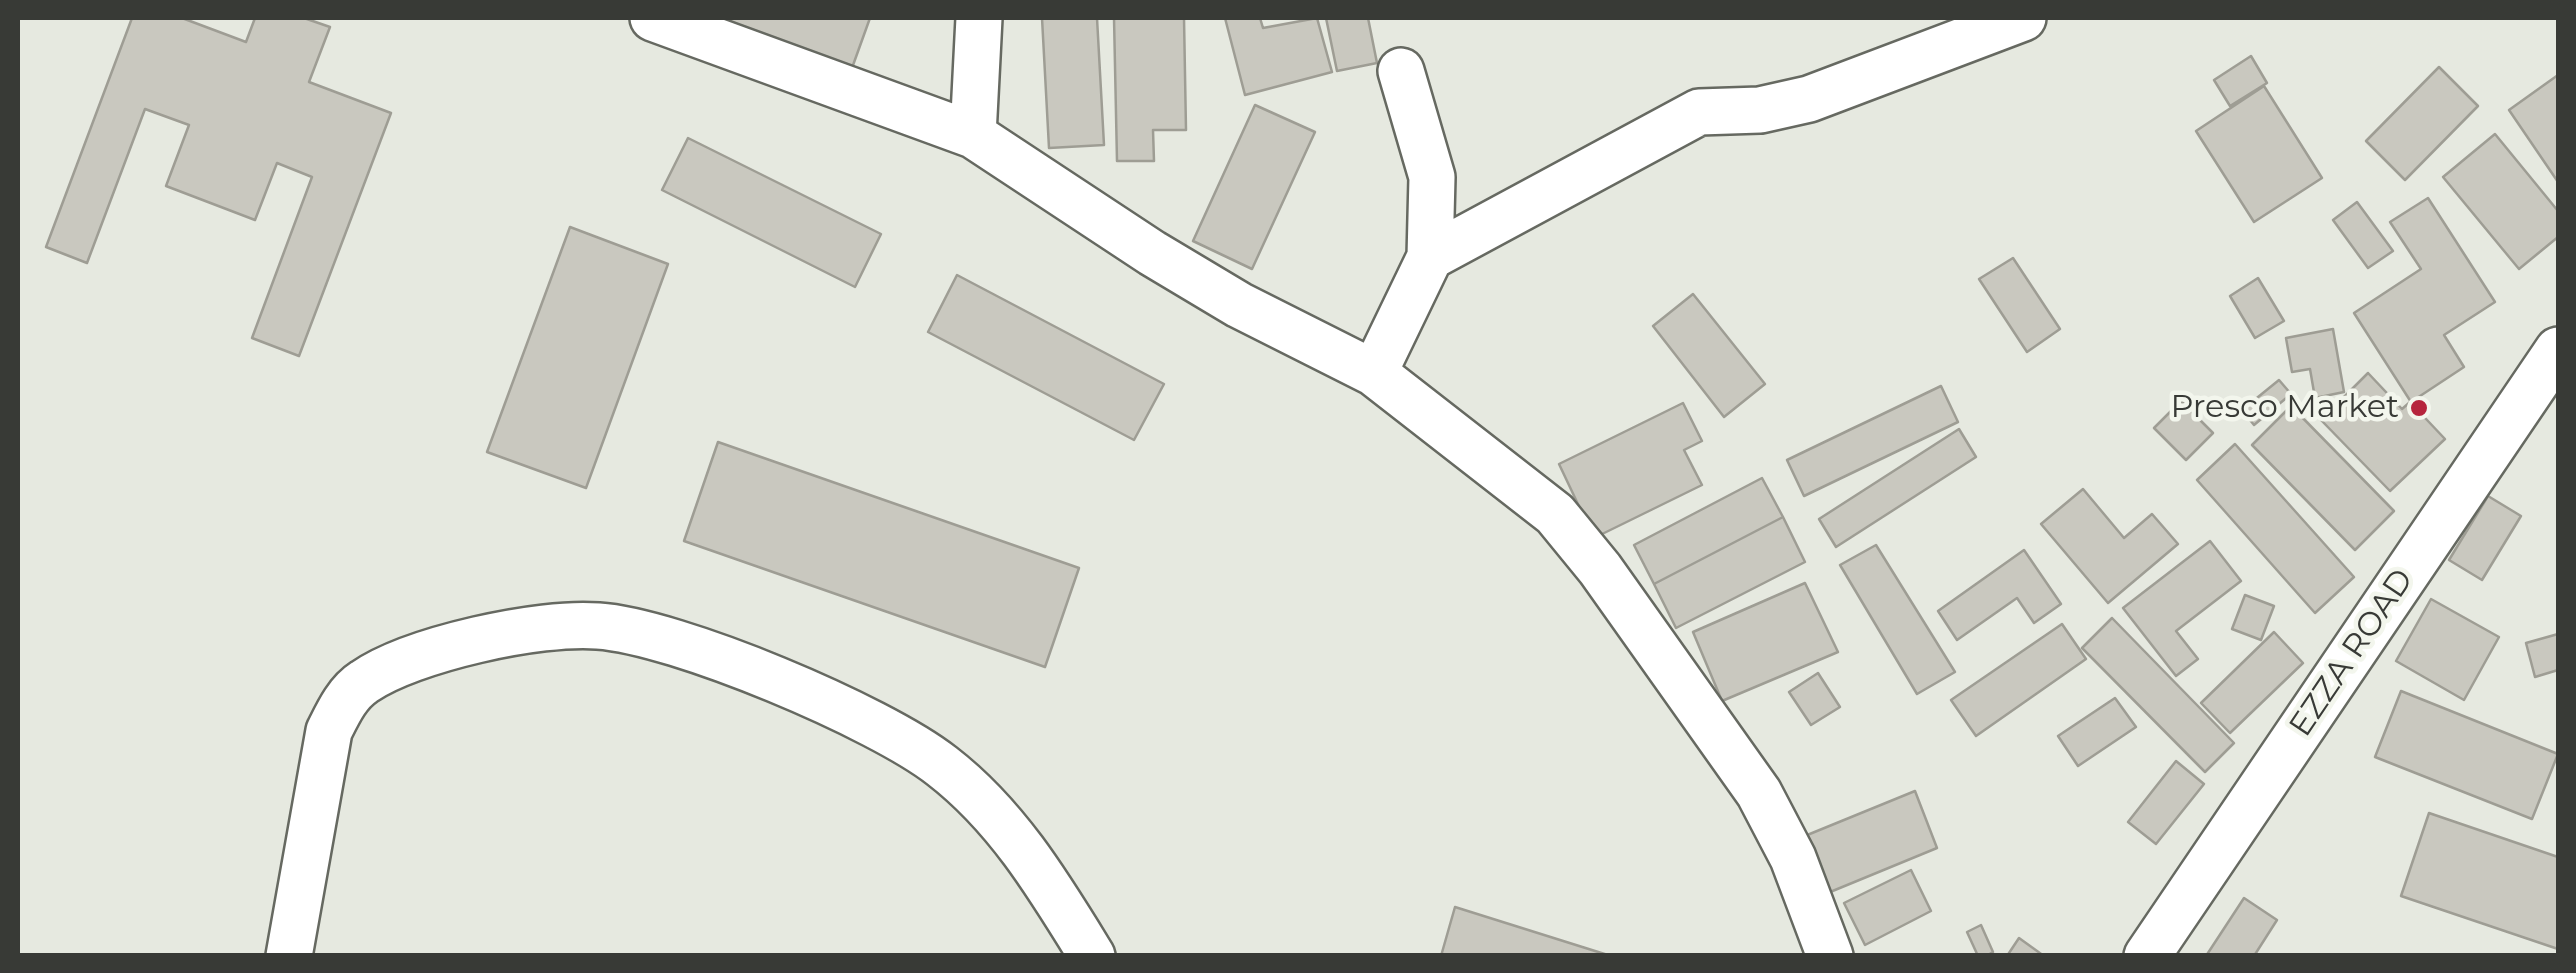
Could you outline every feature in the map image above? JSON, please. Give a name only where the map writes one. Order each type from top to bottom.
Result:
[{"type":"street","points":[[654,18],[973,135],[1152,254],[1374,373],[1555,514],[1600,569],[1758,794],[1792,858],[1830,956]]},
{"type":"street","points":[[973,135],[979,18]]},
{"type":"street","points":[[1430,257],[1700,112],[1760,110],[1809,99],[2023,18]]},
{"type":"street","points":[[1374,373],[1430,257],[1432,177],[1401,71]]},
{"type":"street","name":"EZZA ROAD","points":[[2147,956],[2558,350]]},
{"type":"street","points":[[289,956],[329,731],[342,706],[362,683],[420,654],[561,627],[600,626],[735,666],[856,715],[940,764],[996,814],[1046,882],[1092,956]]},
{"type":"building","points":[[132,18],[182,18],[246,42],[255,18],[304,18],[330,27],[309,82],[391,113],[299,356],[252,338],[312,177],[277,163],[255,220],[166,186],[189,125],[145,109],[87,263],[46,247]]},
{"type":"building","points":[[709,18],[870,18],[852,68]]},
{"type":"building","points":[[1042,18],[1097,18],[1104,145],[1049,148]]},
{"type":"building","points":[[1114,18],[1184,18],[1186,130],[1153,130],[1154,161],[1117,161]]},
{"type":"building","points":[[1225,18],[1260,18],[1263,28],[1317,18],[1332,72],[1245,95]]},
{"type":"building","points":[[1326,18],[1368,18],[1377,63],[1337,71]]},
{"type":"building","points":[[2251,56],[2267,83],[2230,106],[2214,80]]},
{"type":"building","points":[[2439,67],[2478,106],[2405,180],[2366,141]]},
{"type":"building","points":[[2558,75],[2558,182],[2509,110]]},
{"type":"building","points":[[2264,86],[2322,178],[2254,222],[2196,131]]},
{"type":"building","points":[[1255,105],[1315,132],[1252,269],[1193,241]]},
{"type":"building","points":[[2495,134],[2558,211],[2558,237],[2519,269],[2443,177]]},
{"type":"building","points":[[688,138],[881,234],[855,287],[662,190]]},
{"type":"building","points":[[2428,198],[2495,302],[2444,335],[2464,367],[2411,402],[2354,313],[2421,269],[2390,222]]},
{"type":"building","points":[[2357,202],[2393,251],[2368,268],[2333,220]]},
{"type":"building","points":[[570,227],[668,264],[586,488],[487,452]]},
{"type":"building","points":[[2013,258],[2060,329],[2027,352],[1979,279]]},
{"type":"building","points":[[957,275],[1164,384],[1134,440],[928,332]]},
{"type":"building","points":[[2258,278],[2284,321],[2255,338],[2230,296]]},
{"type":"building","points":[[1693,294],[1765,384],[1724,417],[1653,326]]},
{"type":"building","points":[[2333,329],[2344,392],[2315,398],[2310,369],[2292,372],[2286,338]]},
{"type":"building","points":[[2368,373],[2402,409],[2410,402],[2445,439],[2390,491],[2321,420]]},
{"type":"building","points":[[2279,380],[2291,394],[2254,425],[2242,410]]},
{"type":"building","points":[[1941,386],[1958,422],[1804,496],[1787,460]]},
{"type":"building","points":[[2181,401],[2213,433],[2186,460],[2154,428]]},
{"type":"building","points":[[1683,403],[1702,441],[1684,450],[1702,485],[1594,538],[1559,464]]},
{"type":"building","points":[[2291,406],[2394,511],[2355,550],[2252,445]]},
{"type":"building","points":[[1959,429],[1976,457],[1836,547],[1819,519]]},
{"type":"building","points":[[718,442],[1079,568],[1045,667],[684,541]]},
{"type":"building","points":[[2235,444],[2354,577],[2315,613],[2197,480]]},
{"type":"building","points":[[1762,478],[1783,517],[1654,584],[1634,545]]},
{"type":"building","points":[[2083,489],[2124,538],[2152,514],[2178,544],[2108,603],[2041,524]]},
{"type":"building","points":[[2488,496],[2521,516],[2482,580],[2449,560]]},
{"type":"building","points":[[1783,517],[1805,562],[1676,628],[1654,584]]},
{"type":"building","points":[[2210,541],[2241,581],[2176,631],[2198,659],[2176,676],[2123,608]]},
{"type":"building","points":[[1876,545],[1955,672],[1917,694],[1840,565]]},
{"type":"building","points":[[2024,550],[2061,604],[2034,623],[2017,598],[1957,640],[1938,611]]},
{"type":"building","points":[[1805,583],[1838,652],[1722,701],[1693,632]]},
{"type":"building","points":[[2245,595],[2274,606],[2261,640],[2232,629]]},
{"type":"building","points":[[2431,599],[2499,637],[2464,700],[2396,661]]},
{"type":"building","points":[[2112,618],[2234,743],[2205,772],[2082,648]]},
{"type":"building","points":[[2062,624],[2086,659],[1976,736],[1951,700]]},
{"type":"building","points":[[2274,632],[2303,663],[2230,733],[2201,703]]},
{"type":"building","points":[[2558,634],[2558,670],[2535,677],[2526,643]]},
{"type":"building","points":[[1818,673],[1840,707],[1811,725],[1789,692]]},
{"type":"building","points":[[2401,691],[2558,754],[2532,819],[2375,757]]},
{"type":"building","points":[[2115,698],[2136,727],[2078,766],[2058,736]]},
{"type":"building","points":[[2176,761],[2204,784],[2156,844],[2128,822]]},
{"type":"building","points":[[1915,791],[1937,848],[1818,897],[1795,840]]},
{"type":"building","points":[[2429,813],[2558,857],[2558,949],[2401,896]]},
{"type":"building","points":[[1911,870],[1931,911],[1865,945],[1844,903]]},
{"type":"building","points":[[2244,898],[2277,920],[2254,956],[2206,956]]},
{"type":"building","points":[[1455,907],[1611,956],[1441,956]]},
{"type":"building","points":[[1981,925],[1993,952],[1986,956],[1978,956],[1967,932]]},
{"type":"building","points":[[2019,938],[2044,956],[2007,956]]},
{"type":"place","name":"Presco Market","points":[[2419,408]]}]
